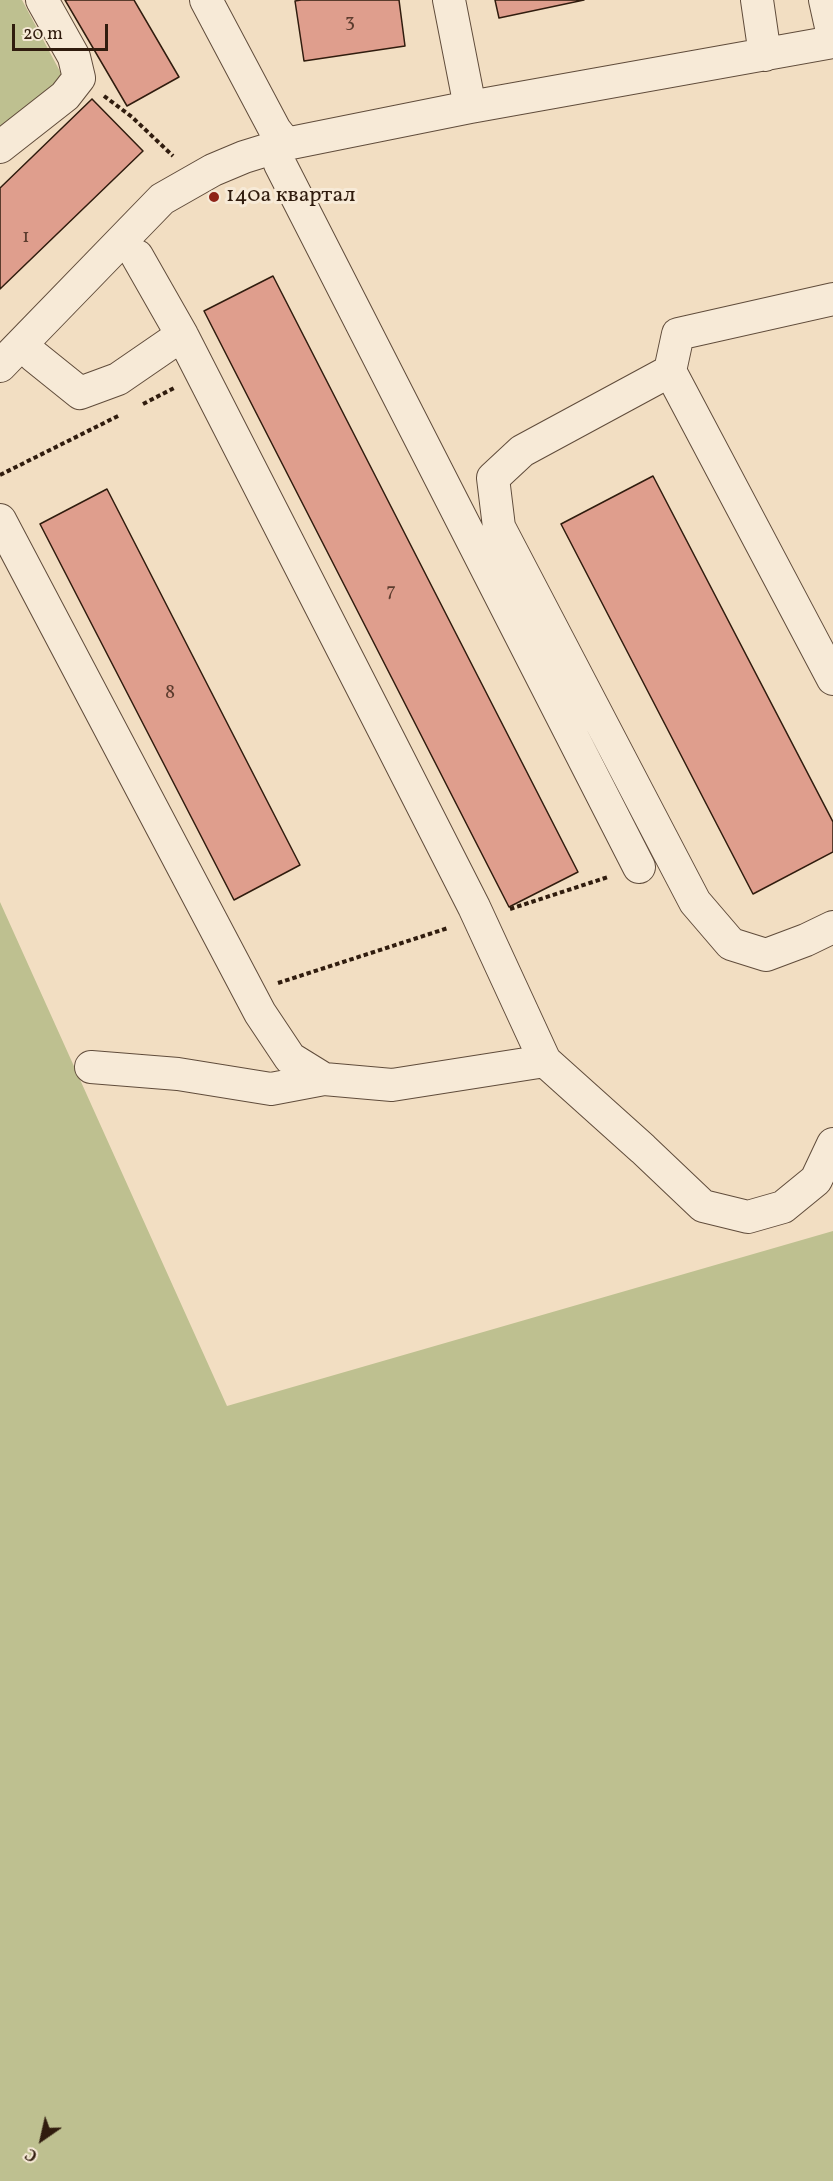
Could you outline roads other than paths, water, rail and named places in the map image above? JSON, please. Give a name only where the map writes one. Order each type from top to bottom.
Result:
[{"type":"street","points":[[0,147],[65,96],[79,78],[74,57],[42,0]]},
{"type":"street","points":[[206,0],[275,130],[283,154],[639,867]]},
{"type":"street","points":[[449,0],[470,107]]},
{"type":"street","points":[[757,0],[765,54]]},
{"type":"street","points":[[825,0],[833,36]]},
{"type":"street","points":[[0,366],[162,199],[213,170],[244,157],[283,154],[470,107],[833,42]]},
{"type":"street","points":[[137,256],[182,335],[479,919],[544,1061],[644,1149],[703,1206],[748,1217],[783,1207],[816,1180],[833,1144]]},
{"type":"street","points":[[833,299],[678,334],[670,371],[833,679]]},
{"type":"street","points":[[34,356],[81,393],[118,379],[182,335]]},
{"type":"street","points":[[670,371],[522,451],[493,478],[499,527],[695,902],[731,944],[766,955],[833,927]]},
{"type":"street","points":[[0,520],[260,1013],[290,1058],[324,1079]]},
{"type":"street","points":[[91,1066],[178,1074],[271,1089],[324,1079],[392,1085],[544,1061]]},
{"type":"place","name":"140а квартал","points":[[214,197]]}]
